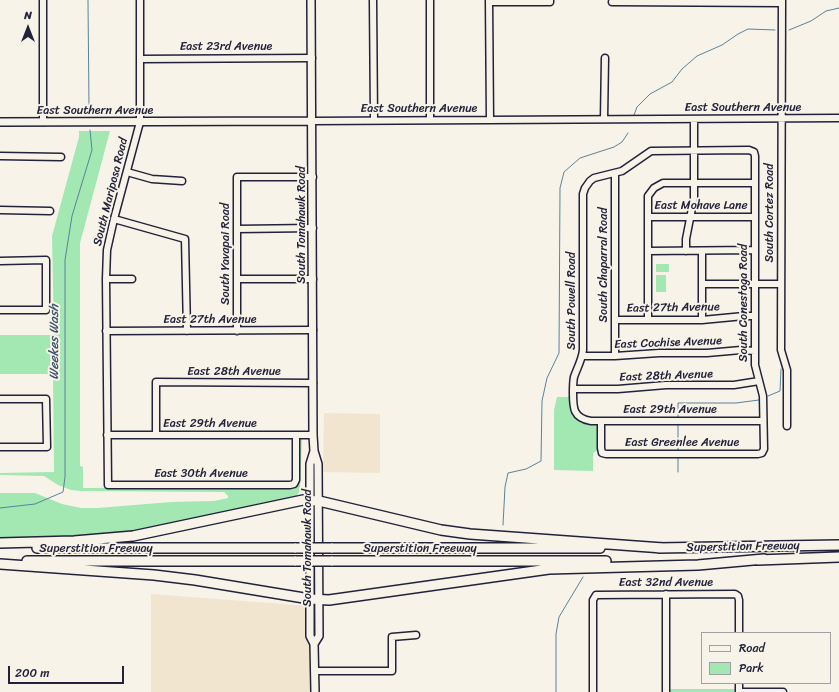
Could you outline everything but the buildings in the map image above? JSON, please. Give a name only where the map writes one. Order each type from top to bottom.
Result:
[{"type":"highway","points":[[0,543],[74,542],[133,536],[303,500],[315,501],[441,530],[470,534],[663,548]]},
{"type":"highway","name":"Superstition Freeway","points":[[0,548],[663,548],[813,546],[839,544]]},
{"type":"highway","name":"Superstition Freeway","points":[[0,561],[764,560],[839,557]]},
{"type":"highway","points":[[0,564],[154,575],[329,600],[549,569],[698,565],[764,560]]},
{"type":"main road","name":"South Tomahawk Road","points":[[311,0],[313,435],[314,451],[318,464],[315,501],[314,599],[310,636],[314,644],[314,692]]},
{"type":"main road","name":"East Southern Avenue","points":[[0,122],[312,121]]},
{"type":"street","points":[[43,0],[43,122]]},
{"type":"street","name":"South Mariposa Road","points":[[108,486],[106,331],[107,250],[140,122],[140,0]]},
{"type":"street","points":[[373,0],[374,120]]},
{"type":"street","points":[[430,0],[430,120]]},
{"type":"street","points":[[490,120],[489,1],[550,1]]},
{"type":"street","points":[[612,2],[782,1]]},
{"type":"street","name":"South Cortez Road","points":[[782,1],[780,284],[781,350],[787,370],[787,426]]},
{"type":"street","name":"East 23rd Avenue","points":[[140,58],[312,58]]},
{"type":"street","points":[[604,119],[605,58]]},
{"type":"street","name":"East Southern Avenue","points":[[312,121],[839,118]]},
{"type":"street","points":[[686,251],[686,239],[694,198],[694,119]]},
{"type":"street","points":[[615,173],[622,171],[650,151],[694,150]]},
{"type":"street","name":"South Conestoga Road","points":[[694,150],[749,150],[754,152],[755,156],[755,351],[756,371],[763,396],[764,449],[762,453]]},
{"type":"street","points":[[0,156],[61,157]]},
{"type":"street","points":[[127,172],[152,179],[182,181]]},
{"type":"street","name":"South Powell Road","points":[[578,416],[573,405],[573,389],[574,376],[583,356],[584,194],[587,184],[594,178],[615,173]]},
{"type":"street","name":"South Chaparral Road","points":[[615,173],[615,356]]},
{"type":"street","name":"South Yavapai Road","points":[[237,331],[237,177],[313,177]]},
{"type":"street","points":[[648,320],[648,196],[654,188],[663,183],[755,184]]},
{"type":"street","points":[[0,210],[50,211]]},
{"type":"street","name":"East Mohave Lane","points":[[648,217],[755,217]]},
{"type":"street","points":[[114,219],[185,239],[187,331]]},
{"type":"street","points":[[237,228],[313,228]]},
{"type":"street","points":[[648,251],[755,250]]},
{"type":"street","points":[[702,251],[702,320]]},
{"type":"street","points":[[0,261],[46,260],[46,310],[0,310]]},
{"type":"street","points":[[106,279],[132,279]]},
{"type":"street","points":[[237,279],[313,279]]},
{"type":"street","points":[[702,284],[780,284]]},
{"type":"street","name":"East 27th Avenue","points":[[615,320],[702,320],[755,316]]},
{"type":"street","name":"East 27th Avenue","points":[[106,331],[313,330]]},
{"type":"street","name":"East Cochise Avenue","points":[[583,356],[708,353],[741,350],[755,351]]},
{"type":"street","name":"East 28th Avenue","points":[[573,389],[618,389],[666,385],[734,385],[759,381]]},
{"type":"street","name":"East 28th Avenue","points":[[156,434],[156,382],[313,383]]},
{"type":"street","points":[[0,399],[46,399],[47,447],[0,447]]},
{"type":"street","name":"East 29th Avenue","points":[[578,416],[584,420],[601,421],[763,421]]},
{"type":"street","name":"East Greenlee Avenue","points":[[601,421],[602,453],[762,453]]},
{"type":"street","name":"East 29th Avenue","points":[[107,435],[313,435]]},
{"type":"street","name":"East 30th Avenue","points":[[108,486],[294,484],[296,480],[296,435]]},
{"type":"street","name":"East 32nd Avenue","points":[[593,692],[593,600],[595,596],[599,594],[733,594],[738,596],[739,600],[739,632]]},
{"type":"street","points":[[666,594],[666,692]]},
{"type":"street","points":[[314,671],[392,671],[392,637],[416,635]]},
{"type":"street","points":[[739,692],[783,692]]},
{"type":"shaded area","points":[[324,413],[380,414],[380,473],[323,472]]},
{"type":"shaded area","points":[[151,594],[310,606],[315,692],[151,692]]},
{"type":"green space","points":[[79,131],[110,131],[80,243],[80,466],[83,467],[83,488],[293,487],[298,440],[302,437],[300,490],[296,498],[262,503],[185,521],[110,536],[0,541],[0,493],[35,493],[62,504],[81,508],[171,502],[214,501],[228,498],[224,492],[71,490],[58,485],[44,476],[0,475],[0,473],[54,472],[53,374],[0,374],[0,335],[54,335],[52,236],[79,137]]},
{"type":"green space","points":[[656,264],[669,264],[669,272],[656,272]]},
{"type":"green space","points":[[656,275],[666,275],[666,292],[656,292]]},
{"type":"green space","points":[[571,396],[572,409],[597,424],[599,427],[598,450],[593,453],[593,471],[554,470],[554,410],[557,397]]},
{"type":"green space","points":[[670,689],[735,689],[735,692],[670,692]]},
{"type":"waterway","name":"Weekes Wash","points":[[88,0],[90,114]]},
{"type":"waterway","points":[[789,30],[811,21],[826,11],[839,8]]},
{"type":"waterway","points":[[634,115],[637,107],[650,94],[672,82],[682,69],[697,56],[722,45],[748,29],[775,30]]},
{"type":"waterway","name":"Weekes Wash","points":[[0,508],[35,504],[63,492],[65,477],[65,260],[72,216],[92,150],[90,130]]},
{"type":"waterway","points":[[503,525],[505,487],[508,473],[526,469],[541,461],[542,401],[547,378],[559,353],[560,188],[564,172],[580,158],[614,147],[622,142],[628,133]]},
{"type":"waterway","points":[[768,396],[780,391],[781,369]]},
{"type":"waterway","points":[[678,417],[678,403],[736,403],[759,400]]},
{"type":"waterway","points":[[678,424],[678,450]]},
{"type":"waterway","points":[[678,458],[678,472]]},
{"type":"waterway","points":[[556,692],[556,634],[559,617],[583,577]]}]
